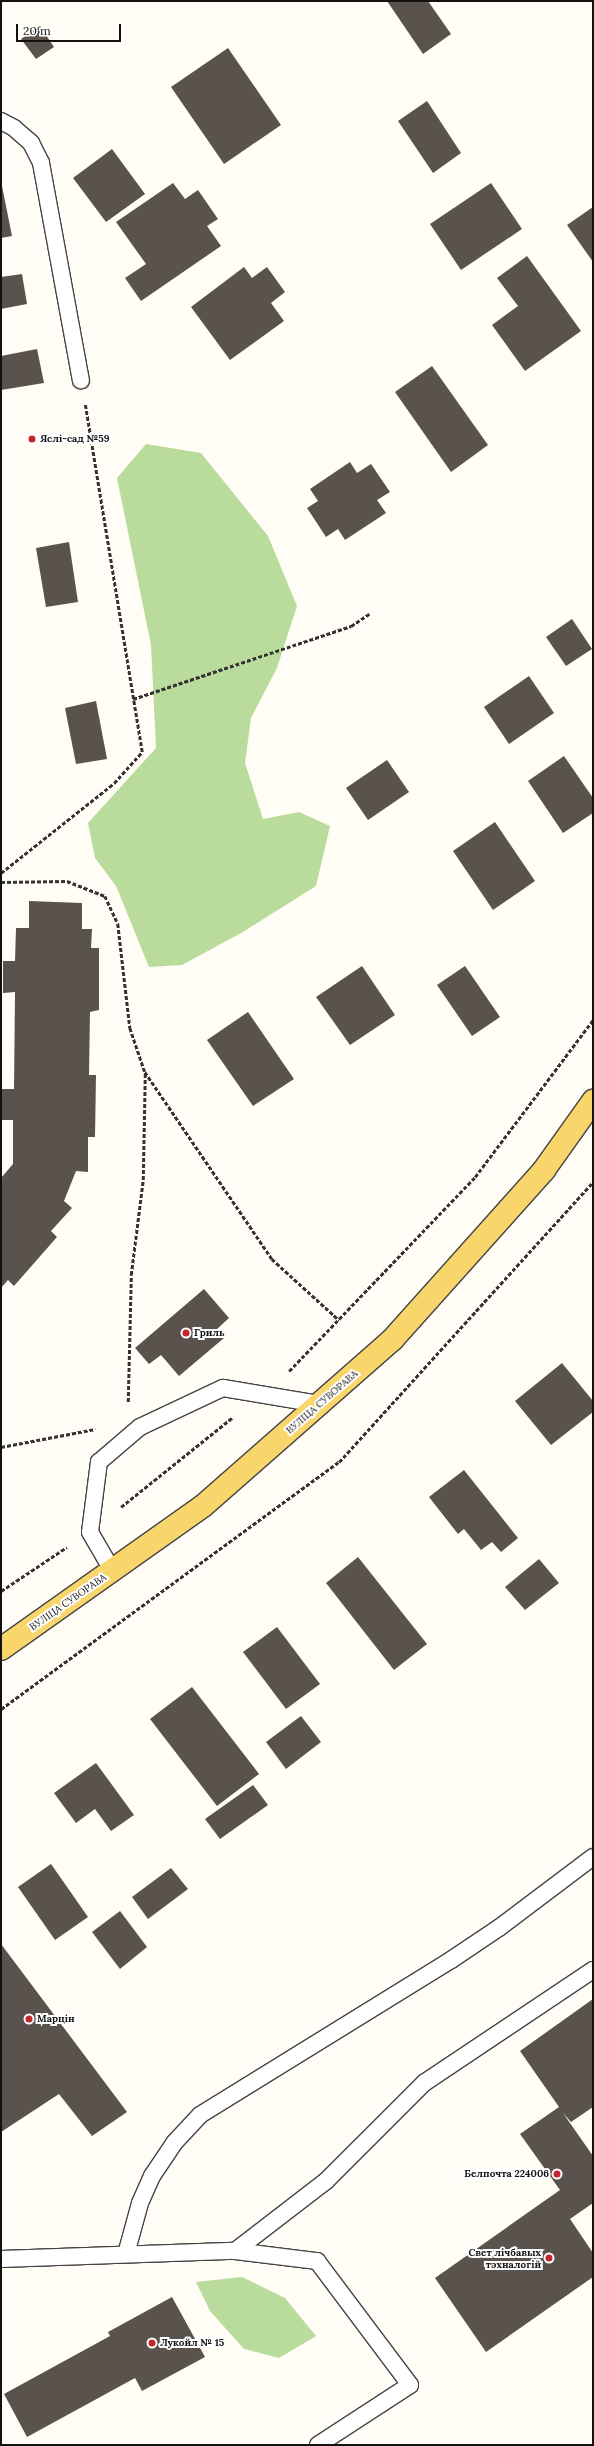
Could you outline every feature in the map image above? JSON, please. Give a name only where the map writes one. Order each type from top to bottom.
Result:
[{"type":"main road","name":"ВУЛІЦА СУВОРАВА","points":[[1,1649],[204,1506],[393,1339],[544,1170],[593,1101]]},
{"type":"lane","points":[[1,121],[14,128],[31,143],[41,163],[81,380]]},
{"type":"lane","points":[[112,1570],[90,1532],[99,1462],[134,1425],[222,1388],[319,1404]]},
{"type":"lane","points":[[126,2254],[140,2203],[152,2176],[174,2143],[200,2115],[451,1960],[500,1927],[593,1857]]},
{"type":"lane","points":[[236,2251],[326,2181],[424,2083],[593,1970]]},
{"type":"lane","points":[[1,2259],[236,2251],[317,2261],[410,2385],[318,2445]]},
{"type":"path","points":[[1,873],[114,783],[142,752],[81,380]]},
{"type":"path","points":[[133,698],[351,626],[370,614]]},
{"type":"path","points":[[1,882],[67,881],[105,896],[118,924],[130,1028],[145,1072],[272,1260],[339,1320]]},
{"type":"path","points":[[1,1591],[90,1532],[292,1369],[476,1177],[593,1020]]},
{"type":"path","points":[[1,1447],[134,1425],[131,1275],[144,1180],[145,1072]]},
{"type":"path","points":[[1,1709],[339,1462],[593,1182]]},
{"type":"green space","points":[[146,444],[201,453],[268,536],[297,606],[277,668],[251,718],[245,763],[263,819],[299,812],[330,826],[316,886],[243,932],[182,965],[149,967],[116,886],[95,858],[88,823],[156,748],[151,645],[117,478]]},
{"type":"green space","points":[[242,2277],[285,2298],[316,2336],[279,2358],[244,2349],[210,2311],[196,2282]]},
{"type":"building","points":[[387,1],[428,1],[451,34],[423,54]]},
{"type":"building","points":[[40,26],[54,47],[36,59],[21,39]]},
{"type":"building","points":[[228,48],[281,125],[224,164],[171,87]]},
{"type":"building","points":[[427,101],[461,153],[433,173],[398,121]]},
{"type":"building","points":[[112,149],[145,194],[106,222],[73,178]]},
{"type":"building","points":[[1,181],[12,236],[1,238]]},
{"type":"building","points":[[173,183],[185,199],[198,190],[218,219],[207,226],[221,246],[141,301],[125,278],[146,264],[116,222]]},
{"type":"building","points":[[491,183],[522,229],[461,270],[430,224]]},
{"type":"building","points":[[593,207],[593,262],[567,225]]},
{"type":"building","points":[[527,256],[581,331],[525,371],[492,325],[518,306],[497,278]]},
{"type":"building","points":[[244,267],[252,278],[267,267],[285,292],[271,303],[284,321],[230,360],[191,307]]},
{"type":"building","points":[[22,274],[27,304],[1,309],[1,277]]},
{"type":"building","points":[[37,349],[44,383],[1,390],[1,356]]},
{"type":"building","points":[[432,366],[488,445],[451,472],[395,392]]},
{"type":"building","points":[[350,462],[357,473],[371,464],[390,492],[377,500],[386,513],[345,540],[338,529],[326,537],[307,508],[318,501],[310,489]]},
{"type":"building","points":[[69,542],[78,602],[46,607],[36,548]]},
{"type":"building","points":[[572,619],[592,649],[566,666],[546,637]]},
{"type":"building","points":[[529,676],[554,713],[509,744],[484,707]]},
{"type":"building","points":[[96,701],[107,759],[76,764],[65,708]]},
{"type":"building","points":[[564,756],[593,798],[593,813],[563,833],[528,781]]},
{"type":"building","points":[[387,760],[409,792],[368,820],[346,788]]},
{"type":"building","points":[[495,822],[535,881],[493,910],[453,851]]},
{"type":"building","points":[[29,901],[82,903],[82,929],[92,929],[91,948],[99,948],[99,1010],[90,1012],[89,1075],[96,1075],[95,1137],[88,1137],[88,1172],[76,1171],[64,1201],[72,1208],[51,1231],[57,1237],[14,1286],[8,1280],[1,1288],[1,1178],[13,1164],[13,1120],[1,1120],[1,1089],[14,1089],[15,992],[3,993],[3,961],[15,961],[16,928],[29,928]]},
{"type":"building","points":[[362,966],[395,1015],[350,1045],[316,997]]},
{"type":"building","points":[[465,966],[500,1017],[472,1036],[437,985]]},
{"type":"building","points":[[248,1012],[294,1079],[253,1106],[207,1040]]},
{"type":"building","name":"Гриль","points":[[204,1289],[229,1318],[217,1329],[224,1338],[179,1376],[161,1355],[149,1364],[135,1348]]},
{"type":"building","points":[[562,1363],[593,1401],[593,1412],[551,1445],[515,1401]]},
{"type":"building","points":[[464,1470],[518,1538],[501,1552],[492,1542],[481,1550],[464,1529],[458,1534],[429,1497]]},
{"type":"building","points":[[358,1557],[427,1644],[394,1670],[326,1583]]},
{"type":"building","points":[[539,1559],[559,1583],[525,1610],[505,1587]]},
{"type":"building","points":[[277,1627],[320,1684],[286,1709],[243,1652]]},
{"type":"building","points":[[192,1687],[259,1774],[217,1806],[150,1719]]},
{"type":"building","points":[[301,1716],[321,1742],[286,1769],[266,1742]]},
{"type":"building","points":[[96,1763],[134,1815],[111,1831],[95,1809],[76,1823],[54,1793]]},
{"type":"building","points":[[253,1785],[268,1805],[220,1839],[205,1819]]},
{"type":"building","points":[[51,1864],[88,1917],[55,1940],[18,1887]]},
{"type":"building","points":[[171,1868],[188,1889],[148,1919],[132,1897]]},
{"type":"building","points":[[120,1911],[147,1947],[120,1969],[92,1932]]},
{"type":"building","name":"Марцін","points":[[1,1944],[127,2112],[92,2136],[59,2094],[1,2132]]},
{"type":"building","points":[[593,1999],[593,2107],[571,2122],[563,2113],[593,2156],[593,2203],[570,2219],[593,2253],[593,2277],[486,2352],[435,2278],[560,2190],[520,2134],[559,2107],[520,2051]]},
{"type":"building","points":[[172,2297],[205,2357],[142,2391],[135,2378],[27,2437],[4,2394],[110,2336],[108,2332]]},
{"type":"place","name":"Яслі-сад №59","points":[[32,439]]},
{"type":"place","name":"Гриль","points":[[186,1333]]},
{"type":"place","name":"Марцін","points":[[29,2019]]},
{"type":"place","name":"Белпочта 224006","points":[[557,2174]]},
{"type":"place","name":"Свет лічбавых тэхналогій","points":[[549,2258]]},
{"type":"place","name":"Лукойл № 15","points":[[152,2343]]}]
